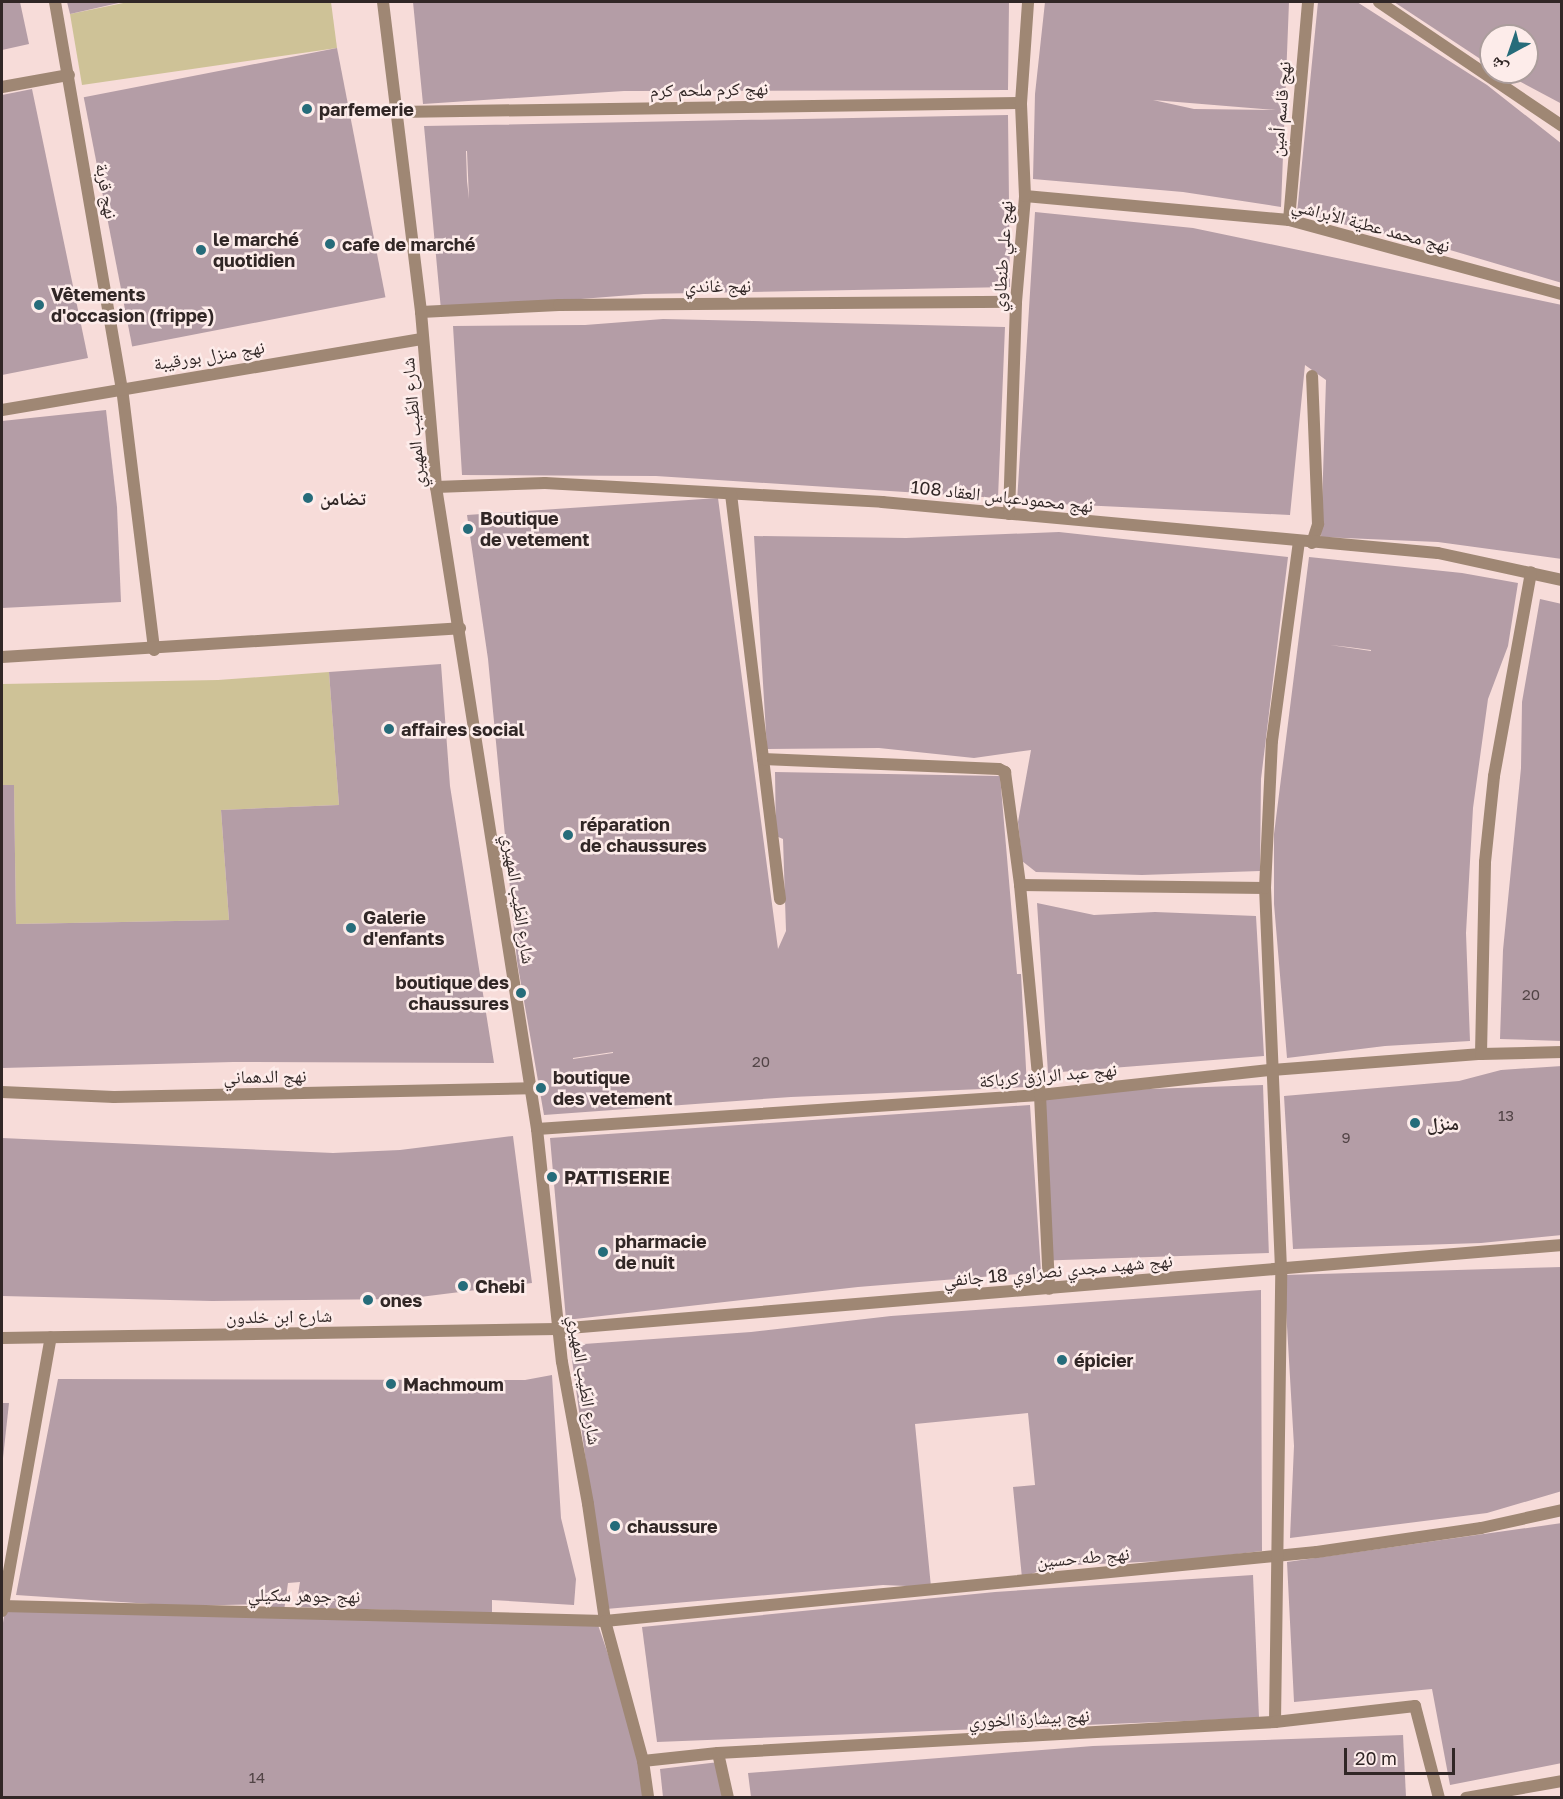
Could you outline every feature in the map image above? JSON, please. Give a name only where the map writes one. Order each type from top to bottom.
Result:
[{"type":"street","name":"نهج قربة","points":[[55,2],[122,388],[154,650]]},
{"type":"street","name":"شارع الطّيب المهيري","points":[[382,2],[421,312],[436,487],[537,1129],[557,1329],[605,1621],[643,1761],[648,1797]]},
{"type":"street","name":"نهج علي طنطاوي","points":[[1009,513],[1016,302],[1025,196],[1021,103],[1028,2]]},
{"type":"street","name":"نهج قاسم أمين","points":[[1289,220],[1308,2]]},
{"type":"street","points":[[1378,2],[1562,126]]},
{"type":"street","points":[[2,87],[69,75]]},
{"type":"street","name":"نهج كرم ملحم كرم","points":[[396,112],[1021,103]]},
{"type":"street","name":"نهج محمد عطيّة الأبراشي","points":[[1025,196],[1289,220],[1562,294]]},
{"type":"street","name":"نهج غاندي","points":[[421,312],[559,304],[1016,302]]},
{"type":"street","name":"نهج منزل بورقيبة","points":[[2,410],[423,339]]},
{"type":"street","points":[[1312,376],[1318,524],[1312,543]]},
{"type":"street","name":"نهج محمودعباس العقاد 108","points":[[436,487],[545,483],[1009,513],[1299,542],[1438,553],[1562,580]]},
{"type":"street","points":[[731,494],[780,899]]},
{"type":"street","points":[[1275,1722],[1281,1269],[1265,888],[1272,741],[1299,542]]},
{"type":"street","points":[[1481,1054],[1485,862],[1494,776],[1531,572]]},
{"type":"street","points":[[2,657],[154,650],[460,628]]},
{"type":"street","points":[[763,759],[1002,769],[1020,885],[1040,1095],[1048,1289]]},
{"type":"street","points":[[1020,885],[1265,888]]},
{"type":"street","name":"نهج عبد الرازق كرباكة","points":[[537,1129],[1040,1095],[1272,1070],[1481,1054],[1562,1052]]},
{"type":"street","name":"نهج الدهماني","points":[[2,1092],[114,1097],[530,1088]]},
{"type":"street","name":"نهج شهيد مجدي نصراوي 18 جانفي","points":[[557,1329],[1562,1245]]},
{"type":"street","name":"شارع ابن خلدون","points":[[2,1338],[557,1329]]},
{"type":"street","points":[[2,1608],[51,1337]]},
{"type":"street","name":"نهج طه حسين","points":[[605,1621],[1278,1556],[1481,1528],[1562,1510]]},
{"type":"street","name":"نهج جوهر سكيلي","points":[[2,1608],[605,1621]]},
{"type":"street","name":"نهج بيشارة الخوري","points":[[643,1761],[718,1753],[1275,1722],[1418,1707],[1438,1797]]},
{"type":"street","points":[[718,1753],[728,1797]]},
{"type":"street","points":[[1466,1797],[1562,1781]]},
{"type":"shaded area","points":[[128,2],[331,2],[337,48],[82,85],[70,14]]},
{"type":"shaded area","points":[[329,672],[339,805],[221,810],[229,920],[16,924],[14,786],[2,785],[2,684],[218,680]]},
{"type":"building","points":[[2,2],[20,2],[29,44],[2,50]]},
{"type":"building","points":[[67,2],[123,2],[70,14]]},
{"type":"building","points":[[413,2],[1009,2],[1008,90],[624,91],[423,104]]},
{"type":"building","points":[[1045,2],[1289,2],[1281,207],[1183,192],[1033,179],[1035,94]],"holes":[[[1153,100],[1276,110],[1194,109]]]},
{"type":"building","points":[[1318,2],[1357,2],[1479,80],[1479,84],[1487,85],[1562,144],[1562,283],[1450,250],[1297,213]]},
{"type":"building","points":[[1394,2],[1562,2],[1562,104],[1524,84],[1539,84],[1539,24],[1479,24],[1479,58]]},
{"type":"building","name":"le marché quotidien","points":[[337,48],[385,297],[132,347],[84,97]]},
{"type":"building","points":[[32,89],[88,358],[2,375],[2,95]]},
{"type":"building","points":[[1008,115],[1010,287],[644,294],[441,310],[424,126]],"holes":[[[467,151],[469,199],[467,181]]]},
{"type":"building","points":[[1035,212],[1193,228],[1562,305],[1562,559],[1438,542],[1321,537],[1326,380],[1305,365],[1290,515],[1017,502]]},
{"type":"building","points":[[663,319],[1005,327],[998,498],[656,476],[462,475],[453,326],[585,325]]},
{"type":"building","points":[[106,410],[117,507],[121,602],[2,608],[2,421]]},
{"type":"building","points":[[718,498],[778,949],[786,931],[783,839],[776,836],[775,772],[1000,776],[1017,974],[1021,974],[1027,1087],[791,1097],[544,1115],[517,961],[488,659],[467,515]],"holes":[[[613,1052],[613,1053],[573,1059]]]},
{"type":"building","points":[[1059,532],[1288,557],[1261,779],[1260,871],[1142,875],[1036,872],[1022,861],[1018,822],[1031,750],[974,758],[879,748],[767,749],[754,536],[906,538]]},
{"type":"building","points":[[1309,557],[1462,573],[1518,583],[1508,646],[1488,699],[1473,808],[1466,933],[1470,1041],[1385,1046],[1287,1058],[1274,904],[1274,834]]},
{"type":"building","points":[[1540,599],[1562,604],[1562,1041],[1500,1039],[1503,950],[1521,768],[1522,702]]},
{"type":"building","points":[[441,664],[450,786],[494,1063],[233,1062],[2,1068],[2,785],[14,785],[16,924],[229,920],[221,810],[339,805],[329,672]]},
{"type":"building","points":[[1037,903],[1094,915],[1155,912],[1256,916],[1264,1056],[1048,1073]]},
{"type":"building","points":[[1562,1066],[1562,1235],[1481,1243],[1293,1249],[1284,1096],[1459,1081],[1501,1070]]},
{"type":"building","points":[[1263,1085],[1269,1253],[1048,1261],[1042,1093]]},
{"type":"building","points":[[1030,1105],[1041,1272],[858,1287],[566,1320],[550,1138]]},
{"type":"building","points":[[513,1136],[532,1283],[404,1299],[212,1301],[2,1296],[2,1138],[333,1153],[400,1150]]},
{"type":"building","points":[[1562,1267],[1562,1491],[1487,1513],[1290,1538],[1294,1446],[1284,1275]]},
{"type":"building","points":[[1261,1290],[1262,1551],[1187,1560],[1051,1566],[1022,1578],[1013,1487],[1035,1485],[1028,1413],[915,1424],[931,1587],[883,1585],[606,1609],[570,1345],[751,1332],[891,1316]]},
{"type":"building","points":[[552,1375],[561,1518],[576,1579],[574,1605],[492,1600],[492,1613],[296,1607],[300,1582],[288,1583],[284,1611],[265,1610],[265,1604],[181,1606],[16,1595],[58,1379],[525,1380]]},
{"type":"building","points":[[2,1403],[9,1403],[3,1458],[2,1458]]},
{"type":"building","points":[[1562,1523],[1562,1763],[1450,1785],[1432,1689],[1294,1702],[1287,1562]]},
{"type":"building","points":[[1253,1575],[1259,1718],[657,1742],[642,1627],[995,1592]]},
{"type":"building","points":[[5,1610],[598,1625],[629,1715],[641,1763],[643,1797],[2,1797],[2,1629]]},
{"type":"building","points":[[1403,1735],[1406,1797],[751,1797],[748,1773],[1093,1746]]},
{"type":"building","points":[[719,1762],[724,1797],[663,1797],[660,1769]]},
{"type":"place","name":"parfemerie","points":[[307,109]]},
{"type":"place","name":"cafe de marché","points":[[330,244]]},
{"type":"place","name":"le marché quotidien","points":[[201,250]]},
{"type":"place","name":"Vêtements d'occasion (frippe)","points":[[39,305]]},
{"type":"place","name":"تضامن","points":[[308,498]]},
{"type":"place","name":"Boutique de vetement","points":[[468,529]]},
{"type":"place","name":"affaires social","points":[[389,729]]},
{"type":"place","name":"réparation de chaussures","points":[[568,835]]},
{"type":"place","name":"Galerie d'enfants","points":[[351,928]]},
{"type":"place","name":"boutique des chaussures","points":[[521,993]]},
{"type":"place","name":"boutique des vetement","points":[[541,1088]]},
{"type":"place","name":"منزل","points":[[1415,1123]]},
{"type":"place","name":"PATTISERIE","points":[[552,1177]]},
{"type":"place","name":"pharmacie de nuit","points":[[603,1252]]},
{"type":"place","name":"Chebi","points":[[463,1286]]},
{"type":"place","name":"ones","points":[[368,1300]]},
{"type":"place","name":"épicier","points":[[1062,1360]]},
{"type":"place","name":"Machmoum","points":[[391,1384]]},
{"type":"place","name":"chaussure","points":[[615,1526]]}]
